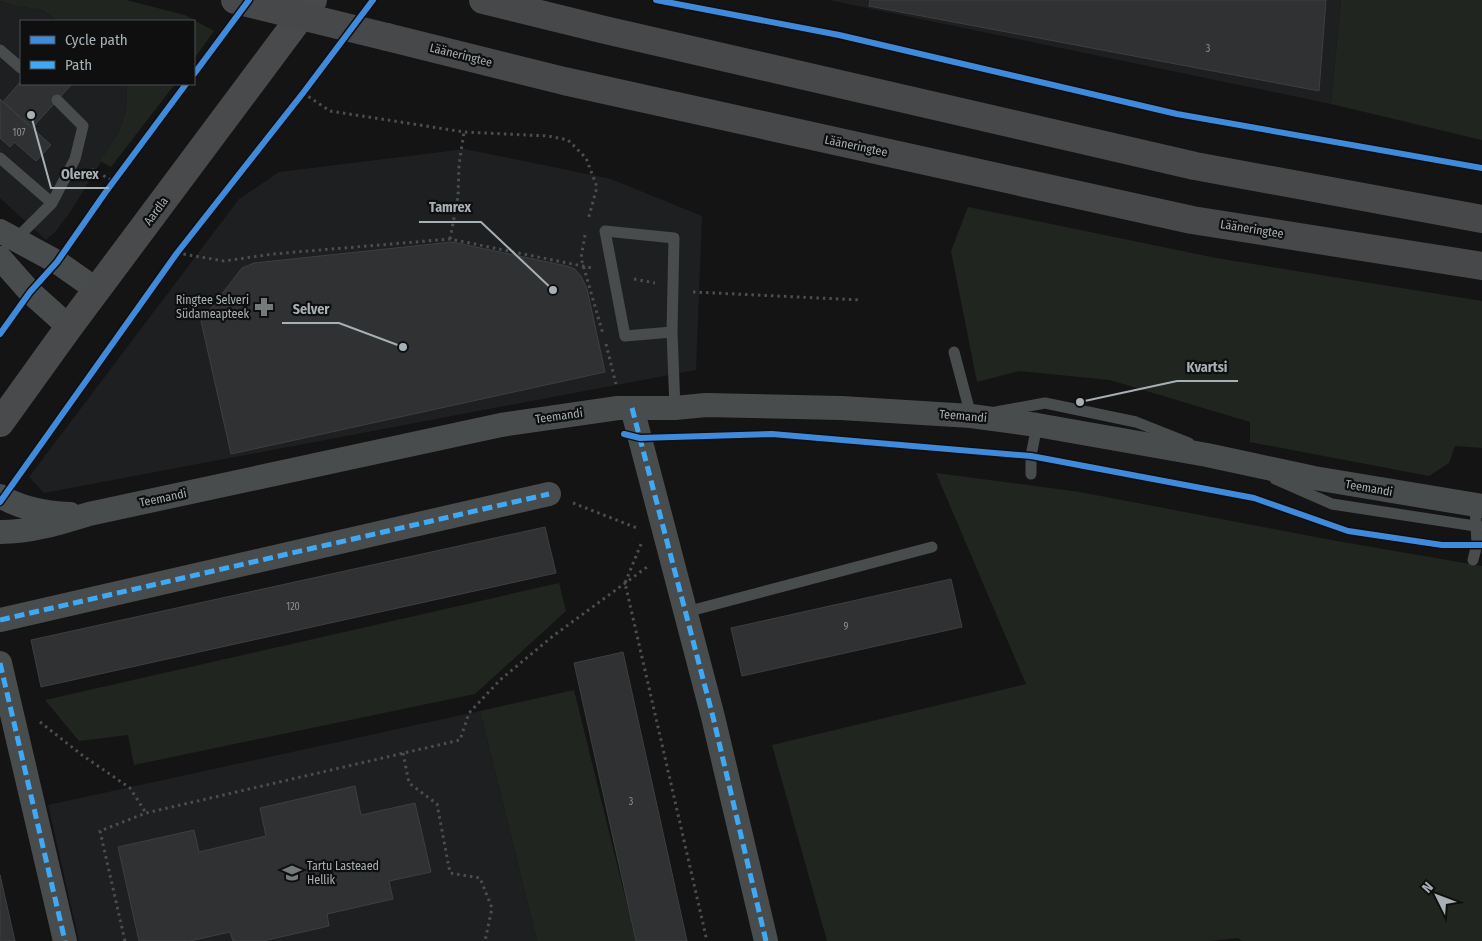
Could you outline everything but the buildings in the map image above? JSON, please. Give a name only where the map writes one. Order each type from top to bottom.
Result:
[{"type":"highway","name":"Lääneringtee","points":[[235,0],[564,81],[1192,220],[1482,266]]},
{"type":"highway","points":[[483,0],[1195,166],[1482,219]]},
{"type":"highway","points":[[1318,190],[1482,202]]},
{"type":"street","name":"Aardla","points":[[0,423],[69,327],[314,0]]},
{"type":"street","points":[[8,235],[57,262],[97,290]]},
{"type":"street","points":[[0,258],[30,292],[69,327]]},
{"type":"street","name":"Teemandi","points":[[0,532],[16,532],[46,526],[89,514],[501,425],[625,408],[675,408],[706,405],[841,408],[971,416],[1037,425],[1234,461],[1479,516]]},
{"type":"street","points":[[625,408],[661,541],[686,612],[766,941]]},
{"type":"street","points":[[0,620],[549,494]]},
{"type":"street","name":"Teemandi","points":[[0,496],[30,510],[49,513],[89,514]]},
{"type":"street","points":[[0,663],[65,941]]},
{"type":"lane","points":[[0,50],[20,67]]},
{"type":"lane","points":[[8,235],[52,203],[75,159],[83,126],[58,100]]},
{"type":"lane","points":[[0,158],[52,203]]},
{"type":"lane","points":[[672,332],[624,336],[604,231],[674,238],[672,332],[675,408]]},
{"type":"lane","points":[[954,352],[971,416],[1045,404],[1136,422],[1234,461]]},
{"type":"lane","points":[[1031,474],[1031,456],[1037,425]]},
{"type":"lane","name":"Teemandi","points":[[1473,560],[1477,544],[1479,516]]},
{"type":"lane","points":[[686,612],[932,547]]},
{"type":"path","points":[[296,101],[308,86]]},
{"type":"path","points":[[302,93],[330,111],[464,132],[548,136],[568,140],[586,158],[597,187],[586,227],[581,258],[625,408]]},
{"type":"path","points":[[450,239],[458,197],[459,165],[464,132]]},
{"type":"path","points":[[109,187],[119,174]]},
{"type":"path","points":[[177,253],[224,261],[273,254],[450,239],[584,266],[613,275],[674,286],[692,292],[860,300]]},
{"type":"path","points":[[172,260],[183,245]]},
{"type":"path","points":[[549,494],[661,541]]},
{"type":"path","points":[[125,941],[100,831],[146,813],[460,740],[469,713],[500,680],[553,636],[626,583],[661,541]]},
{"type":"path","points":[[626,583],[661,541]]},
{"type":"path","points":[[626,583],[707,941]]},
{"type":"path","points":[[7,695],[82,756],[130,788],[146,813]]},
{"type":"path","points":[[403,753],[410,783],[437,804],[450,873],[480,878],[492,908],[485,941]]},
{"type":"shaded area","points":[[126,0],[185,15],[194,20],[56,20],[42,10],[15,6],[0,1]]},
{"type":"shaded area","points":[[829,0],[1341,0],[1331,104]]},
{"type":"shaded area","points":[[1341,0],[1482,0],[1482,140],[1331,104]]},
{"type":"shaded area","points":[[0,1],[15,6],[42,10],[56,20],[20,20],[20,85],[125,85],[127,87],[126,111],[118,134],[71,211],[55,232],[46,240],[0,198]]},
{"type":"shaded area","points":[[195,21],[214,31],[195,58]]},
{"type":"shaded area","points":[[125,85],[174,85],[111,167],[100,161],[118,134],[126,111],[127,87]]},
{"type":"shaded area","points":[[465,149],[611,179],[702,216],[696,370],[44,493],[29,477],[239,199],[279,172]]},
{"type":"shaded area","points":[[968,207],[1216,258],[1482,301],[1482,448],[1455,446],[1449,463],[1429,476],[1250,442],[1250,422],[1110,380],[1019,371],[977,382],[951,251]]},
{"type":"shaded area","points":[[936,473],[1080,492],[1331,540],[1482,566],[1482,941],[1242,941],[1238,938],[1210,941],[827,941],[772,745],[1026,684]]},
{"type":"shaded area","points":[[559,583],[566,611],[475,694],[134,765],[128,735],[79,741],[45,700]]},
{"type":"shaded area","points":[[574,690],[636,941],[537,941],[480,711]]},
{"type":"shaded area","name":"Tartu Lasteaed Hellik","points":[[480,711],[537,941],[79,941],[48,805]]},
{"type":"marked path","points":[[632,408],[713,717],[766,941]]},
{"type":"marked path","points":[[0,620],[549,494]]},
{"type":"marked path","points":[[0,663],[65,941]]},
{"type":"cycle path","points":[[195,73],[249,0]]},
{"type":"cycle path","points":[[0,502],[177,253],[303,93],[373,0]]},
{"type":"cycle path","points":[[656,0],[839,35],[1177,114],[1482,168]]},
{"type":"cycle path","points":[[0,334],[30,292],[57,262],[105,193],[185,85]]},
{"type":"cycle path","points":[[624,434],[640,438],[772,434],[1031,456],[1254,498],[1348,531],[1442,545],[1482,545]]},
{"type":"place","name":"Olerex","points":[[31,115]]},
{"type":"place","name":"Tamrex","points":[[553,290]]},
{"type":"place","name":"Ringtee Selveri Südameapteek","points":[[264,307]]},
{"type":"place","name":"Selver","points":[[403,347]]},
{"type":"place","name":"Kvartsi","points":[[1080,402]]},
{"type":"place","name":"Tartu Lasteaed Hellik","points":[[292,873]]}]
